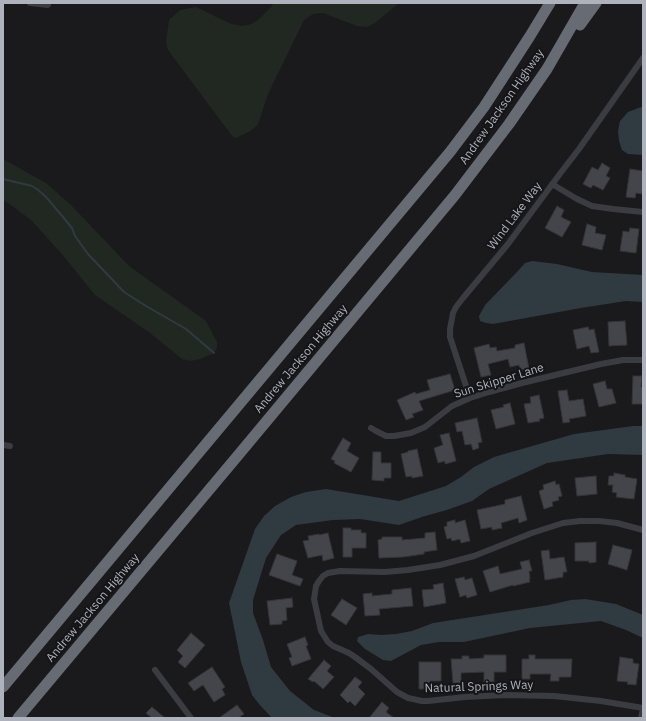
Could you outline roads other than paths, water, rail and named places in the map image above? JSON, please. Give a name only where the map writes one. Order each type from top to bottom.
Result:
[{"type":"highway","name":"Andrew Jackson Highway","points":[[3,687],[450,152],[484,107],[550,3]]},
{"type":"highway","name":"Andrew Jackson Highway","points":[[18,718],[455,195],[509,124],[547,69],[586,3]]},
{"type":"highway","points":[[547,69],[596,3]]},
{"type":"street","points":[[30,3],[48,6]]},
{"type":"street","name":"Wind Lake Way","points":[[470,398],[450,337],[453,313],[456,307],[508,244],[580,149],[643,58]]},
{"type":"street","points":[[552,184],[592,206],[643,212]]},
{"type":"street","name":"Sun Skipper Lane","points":[[371,428],[386,436],[411,433],[425,427],[452,406],[470,398],[522,383],[601,364],[623,360],[643,360]]},
{"type":"street","points":[[3,445],[10,446]]},
{"type":"street","name":"Natural Springs Way","points":[[643,530],[617,523],[600,521],[563,523],[474,556],[440,565],[390,572],[334,572],[323,576],[319,581],[316,586],[314,598],[321,632],[328,642],[355,657],[371,669],[396,692],[408,698],[422,701],[505,695],[554,696],[601,701],[643,709]]},
{"type":"street","points":[[154,670],[191,718]]},
{"type":"street","points":[[641,718],[643,709]]},
{"type":"waterway","points":[[3,179],[32,186],[37,189],[46,197],[72,228],[75,236],[88,254],[124,292],[186,329],[214,353]]}]
